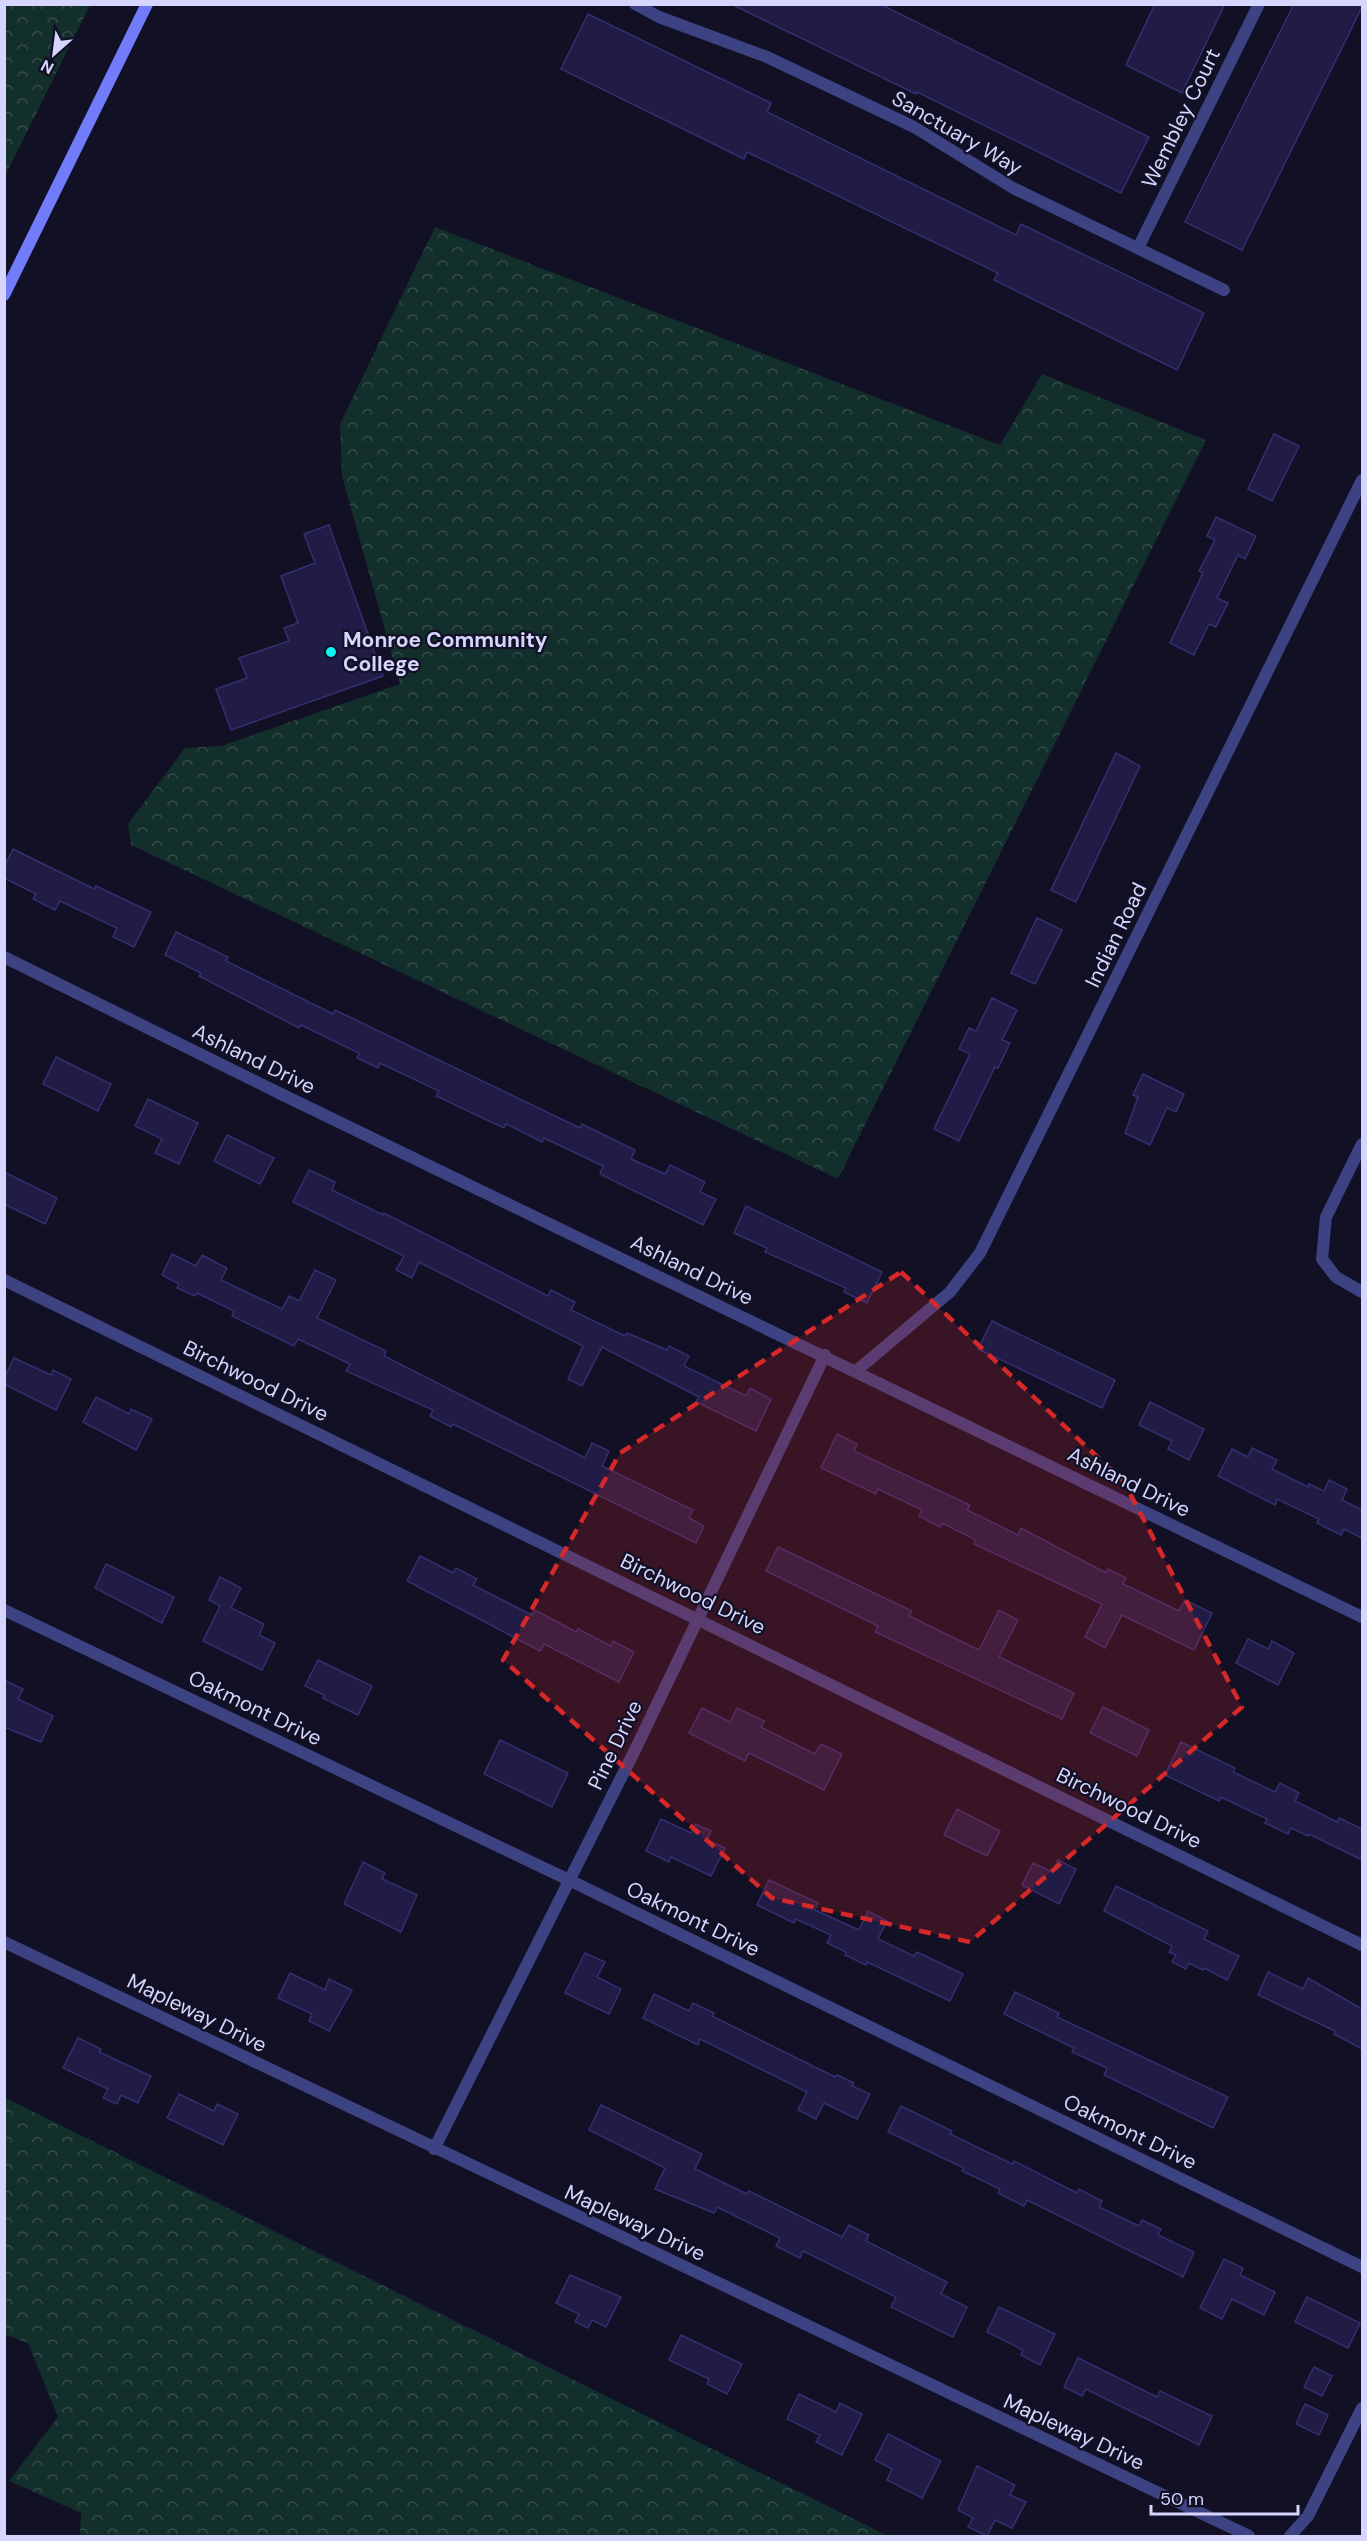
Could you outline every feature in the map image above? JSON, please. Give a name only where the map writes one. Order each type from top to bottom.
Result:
[{"type":"main road","points":[[4,295],[147,4]]},
{"type":"street","name":"Sanctuary Way","points":[[635,4],[659,17],[767,57],[914,127],[1013,188],[1224,290]]},
{"type":"street","name":"Wembley Court","points":[[1138,248],[1259,4]]},
{"type":"street","name":"Indian Road","points":[[856,1371],[950,1292],[980,1253],[1362,480]]},
{"type":"street","name":"Ashland Drive","points":[[4,957],[294,1100],[825,1355],[1362,1617]]},
{"type":"street","points":[[1362,1144],[1326,1217],[1322,1259],[1336,1277],[1362,1292]]},
{"type":"street","name":"Birchwood Drive","points":[[4,1280],[697,1617],[1362,1945]]},
{"type":"street","name":"Pine Drive","points":[[434,2149],[635,1750],[825,1355]]},
{"type":"street","name":"Oakmont Drive","points":[[4,1610],[569,1880],[1362,2267]]},
{"type":"street","name":"Mapleway Drive","points":[[4,1942],[1249,2536]]},
{"type":"street","points":[[1292,2535],[1308,2516],[1359,2423],[1362,2408]]},
{"type":"highlighted area","points":[[901,1272],[1124,1482],[1242,1707],[970,1942],[772,1898],[503,1660],[620,1453]]},
{"type":"green space","points":[[4,5],[90,5],[5,176]]},
{"type":"green space","points":[[435,227],[1000,445],[1042,374],[1206,440],[838,1179],[131,845],[128,824],[185,748],[221,746],[400,684],[342,476],[340,424]]},
{"type":"green space","points":[[4,2097],[888,2536],[80,2536],[81,2513],[9,2481],[58,2417],[28,2343],[5,2335]]},
{"type":"building","points":[[731,4],[880,4],[1149,137],[1121,193],[917,92],[916,94]]},
{"type":"building","points":[[1155,4],[1225,4],[1182,93],[1126,65]]},
{"type":"building","points":[[1294,4],[1362,4],[1362,7],[1242,250],[1185,222]]},
{"type":"building","points":[[588,14],[771,103],[767,112],[1016,235],[1021,224],[1204,313],[1177,370],[994,280],[998,273],[747,152],[744,159],[561,69]]},
{"type":"building","points":[[1274,434],[1299,446],[1272,501],[1248,489]]},
{"type":"building","points":[[1216,517],[1256,536],[1245,559],[1238,555],[1217,598],[1228,603],[1216,627],[1209,624],[1194,655],[1170,643],[1203,573],[1199,571],[1215,540],[1207,536]]},
{"type":"building","points":[[329,525],[383,676],[231,730],[216,689],[247,678],[239,658],[289,641],[284,628],[298,623],[281,576],[315,563],[304,534]]},
{"type":"building","points":[[1116,753],[1140,766],[1076,902],[1051,890]]},
{"type":"building","points":[[13,849],[94,889],[96,886],[151,912],[134,947],[113,937],[117,928],[60,901],[55,910],[33,899],[36,894],[4,878],[4,867]]},
{"type":"building","points":[[1037,918],[1062,930],[1035,984],[1011,973]]},
{"type":"building","points":[[176,932],[228,957],[226,961],[333,1014],[335,1010],[580,1128],[582,1124],[635,1150],[631,1159],[665,1174],[670,1165],[705,1182],[700,1192],[716,1199],[703,1225],[600,1174],[603,1166],[544,1138],[542,1142],[506,1124],[504,1128],[436,1096],[439,1091],[380,1063],[378,1068],[357,1058],[359,1053],[301,1025],[299,1028],[199,976],[201,973],[165,955]]},
{"type":"building","points":[[992,998],[1017,1010],[1002,1040],[1010,1043],[998,1068],[995,1067],[959,1141],[934,1129],[970,1054],[959,1049],[969,1028],[976,1031]]},
{"type":"building","points":[[56,1057],[111,1084],[98,1111],[43,1084]]},
{"type":"building","points":[[1143,1074],[1184,1094],[1176,1112],[1167,1108],[1150,1145],[1125,1133],[1138,1097],[1133,1095]]},
{"type":"building","points":[[148,1099],[198,1123],[179,1164],[155,1153],[162,1139],[135,1126]]},
{"type":"building","points":[[227,1135],[274,1158],[260,1184],[214,1161]]},
{"type":"building","points":[[309,1170],[335,1182],[332,1190],[383,1215],[384,1213],[548,1296],[551,1290],[575,1302],[571,1310],[625,1336],[627,1333],[667,1350],[669,1346],[689,1356],[684,1366],[746,1396],[750,1388],[771,1399],[756,1431],[696,1402],[699,1397],[602,1347],[582,1386],[568,1379],[583,1346],[419,1262],[412,1278],[396,1270],[404,1256],[293,1202]]},
{"type":"building","points":[[4,1172],[57,1198],[45,1224],[4,1204]]},
{"type":"building","points":[[746,1206],[882,1272],[867,1303],[844,1292],[846,1288],[765,1252],[767,1248],[734,1233]]},
{"type":"building","points":[[172,1254],[196,1266],[202,1255],[227,1268],[221,1280],[282,1309],[289,1296],[299,1301],[315,1270],[336,1280],[317,1318],[386,1351],[384,1356],[585,1458],[592,1443],[609,1451],[602,1466],[693,1510],[689,1518],[704,1526],[696,1543],[453,1424],[451,1427],[430,1416],[433,1410],[346,1371],[350,1364],[298,1339],[294,1346],[232,1316],[234,1311],[197,1293],[195,1296],[177,1288],[179,1284],[162,1275]]},
{"type":"building","points":[[992,1321],[1115,1380],[1102,1408],[978,1349]]},
{"type":"building","points":[[14,1358],[51,1375],[53,1370],[71,1379],[56,1410],[4,1384],[4,1378]]},
{"type":"building","points":[[96,1397],[129,1414],[131,1409],[152,1419],[136,1450],[83,1422]]},
{"type":"building","points":[[1150,1402],[1204,1429],[1189,1460],[1168,1449],[1172,1441],[1139,1425]]},
{"type":"building","points":[[837,1434],[857,1444],[854,1451],[970,1505],[967,1510],[1018,1535],[1021,1528],[1106,1573],[1108,1569],[1126,1578],[1123,1584],[1179,1611],[1185,1600],[1212,1613],[1194,1650],[1122,1615],[1105,1648],[1085,1637],[1102,1604],[974,1544],[976,1540],[942,1523],[940,1527],[919,1516],[922,1510],[878,1489],[876,1494],[821,1468]]},
{"type":"building","points":[[1252,1448],[1277,1460],[1272,1469],[1308,1487],[1309,1484],[1324,1491],[1329,1480],[1347,1489],[1342,1500],[1362,1510],[1362,1538],[1344,1529],[1341,1535],[1317,1523],[1319,1519],[1277,1499],[1275,1505],[1218,1476],[1232,1449],[1248,1457]]},
{"type":"building","points":[[778,1547],[912,1611],[909,1616],[979,1650],[999,1610],[1018,1620],[999,1657],[1074,1693],[1062,1719],[875,1632],[878,1626],[766,1571]]},
{"type":"building","points":[[420,1556],[453,1573],[456,1568],[477,1579],[473,1585],[532,1615],[535,1610],[576,1632],[578,1629],[611,1646],[613,1641],[634,1652],[619,1682],[544,1644],[540,1651],[407,1581]]},
{"type":"building","points":[[106,1564],[174,1597],[162,1623],[95,1588]]},
{"type":"building","points":[[220,1577],[241,1588],[231,1608],[264,1624],[259,1635],[275,1643],[262,1670],[203,1641],[220,1606],[209,1600]]},
{"type":"building","points":[[1248,1639],[1268,1649],[1272,1641],[1294,1653],[1278,1685],[1236,1663]]},
{"type":"building","points":[[318,1660],[372,1686],[358,1715],[323,1698],[324,1695],[305,1686]]},
{"type":"building","points":[[4,1680],[23,1689],[18,1699],[53,1716],[41,1742],[4,1727]]},
{"type":"building","points":[[1103,1707],[1149,1730],[1137,1756],[1090,1733]]},
{"type":"building","points":[[702,1708],[730,1722],[737,1708],[764,1721],[761,1727],[815,1754],[821,1744],[842,1754],[824,1790],[749,1753],[745,1761],[689,1733]]},
{"type":"building","points":[[500,1740],[568,1773],[552,1807],[484,1774]]},
{"type":"building","points":[[1181,1742],[1235,1768],[1233,1772],[1275,1792],[1280,1783],[1299,1793],[1295,1801],[1337,1822],[1339,1818],[1362,1829],[1362,1860],[1309,1834],[1308,1836],[1291,1828],[1288,1834],[1265,1823],[1267,1819],[1221,1797],[1219,1801],[1165,1775]]},
{"type":"building","points":[[957,1809],[1000,1831],[987,1856],[944,1835]]},
{"type":"building","points":[[661,1819],[691,1833],[695,1824],[711,1831],[707,1840],[725,1848],[711,1876],[671,1857],[669,1862],[646,1851]]},
{"type":"building","points":[[1058,1860],[1076,1869],[1059,1904],[1022,1885],[1033,1863],[1052,1872]]},
{"type":"building","points":[[363,1862],[385,1873],[382,1879],[417,1895],[401,1932],[344,1904]]},
{"type":"building","points":[[769,1880],[818,1903],[815,1910],[859,1930],[868,1911],[887,1921],[878,1939],[914,1956],[917,1952],[963,1974],[950,2001],[867,1962],[866,1965],[845,1955],[846,1952],[827,1943],[831,1935],[796,1919],[794,1923],[757,1905]]},
{"type":"building","points":[[1116,1886],[1208,1931],[1204,1939],[1239,1956],[1227,1980],[1189,1963],[1186,1969],[1172,1962],[1176,1955],[1169,1952],[1172,1946],[1104,1911]]},
{"type":"building","points":[[585,1953],[605,1962],[597,1977],[621,1989],[609,2014],[565,1993]]},
{"type":"building","points":[[1268,1972],[1303,1989],[1308,1978],[1362,2009],[1362,2049],[1334,2034],[1335,2031],[1258,1995]]},
{"type":"building","points":[[290,1973],[325,1990],[329,1979],[352,1990],[329,2031],[309,2021],[312,2014],[278,1998]]},
{"type":"building","points":[[1015,1992],[1059,2013],[1057,2017],[1228,2097],[1213,2128],[1104,2075],[1107,2068],[1072,2052],[1074,2048],[1004,2014]]},
{"type":"building","points":[[654,1994],[689,2011],[693,2003],[714,2013],[712,2016],[835,2077],[837,2075],[854,2083],[852,2086],[870,2094],[857,2119],[824,2103],[816,2119],[798,2110],[807,2092],[700,2039],[698,2045],[643,2018]]},
{"type":"building","points":[[78,2038],[101,2049],[99,2052],[151,2076],[138,2103],[121,2095],[117,2104],[103,2098],[108,2089],[63,2068]]},
{"type":"building","points":[[179,2094],[214,2111],[217,2104],[238,2114],[223,2145],[167,2118]]},
{"type":"building","points":[[601,2105],[702,2154],[695,2169],[747,2194],[749,2191],[842,2237],[849,2225],[869,2235],[866,2241],[947,2282],[941,2294],[967,2307],[953,2337],[891,2307],[896,2297],[803,2251],[800,2258],[776,2246],[780,2238],[717,2207],[714,2213],[655,2189],[665,2168],[589,2130]]},
{"type":"building","points":[[901,2106],[952,2131],[950,2134],[1012,2164],[1014,2161],[1077,2193],[1079,2189],[1102,2201],[1099,2207],[1139,2226],[1142,2220],[1161,2229],[1158,2235],[1194,2252],[1183,2277],[1027,2200],[1024,2206],[998,2193],[1000,2189],[962,2171],[964,2168],[888,2132]]},
{"type":"building","points":[[1224,2259],[1243,2268],[1240,2275],[1275,2292],[1264,2315],[1232,2299],[1222,2319],[1200,2308]]},
{"type":"building","points":[[570,2275],[621,2297],[606,2327],[592,2320],[588,2328],[575,2322],[579,2314],[556,2303]]},
{"type":"building","points":[[1307,2297],[1360,2323],[1348,2348],[1295,2322]]},
{"type":"building","points":[[999,2307],[1055,2334],[1040,2365],[1021,2355],[1023,2350],[987,2332]]},
{"type":"building","points":[[681,2335],[742,2364],[727,2394],[707,2384],[709,2379],[669,2360]]},
{"type":"building","points":[[1078,2358],[1157,2397],[1160,2391],[1212,2416],[1199,2445],[1086,2389],[1082,2396],[1064,2387]]},
{"type":"building","points":[[1314,2367],[1332,2376],[1322,2396],[1304,2387]]},
{"type":"building","points":[[799,2394],[836,2412],[840,2403],[862,2414],[842,2455],[816,2442],[820,2435],[787,2419]]},
{"type":"building","points":[[1305,2404],[1328,2415],[1319,2435],[1296,2424]]},
{"type":"building","points":[[888,2434],[941,2461],[922,2498],[887,2480],[892,2469],[875,2460]]},
{"type":"building","points":[[977,2466],[1015,2485],[1010,2495],[1026,2502],[1012,2528],[995,2520],[987,2536],[968,2527],[973,2518],[958,2510]]},
{"type":"place","name":"Monroe Community College","points":[[331,652]]}]
